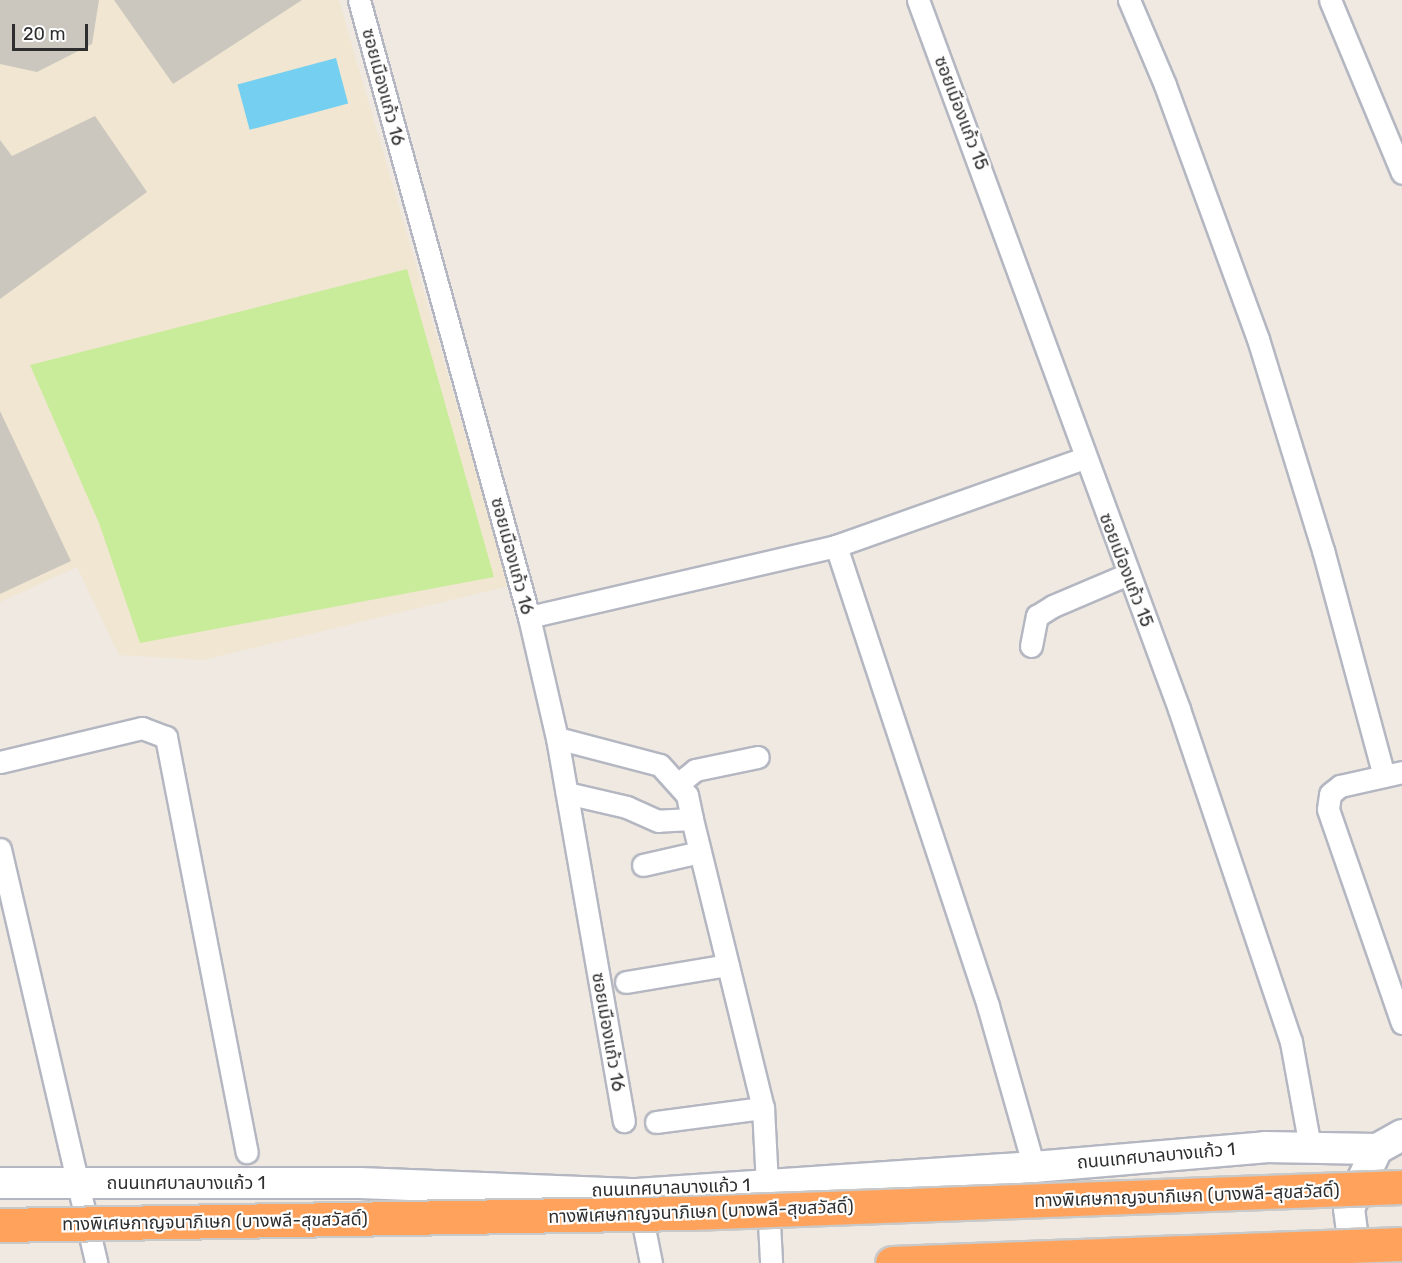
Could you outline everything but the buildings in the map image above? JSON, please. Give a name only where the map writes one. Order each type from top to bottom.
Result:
[{"type":"highway","name":"ทางพิเศษกาญจนาภิเษก (บางพลี-สุขสวัสดิ์)","points":[[0,1225],[702,1212],[1402,1187]]},
{"type":"highway","points":[[892,1263],[1402,1244]]},
{"type":"main road","name":"ถนนเทศบาลบางแก้ว 1","points":[[0,1183],[360,1183],[637,1194],[1034,1167],[1265,1146],[1310,1147],[1390,1142]]},
{"type":"main road","points":[[1356,1263],[1349,1208],[1390,1142]]},
{"type":"street","name":"ซอยเมืองแก้ว 16","points":[[359,0],[529,617],[557,738],[624,1121]]},
{"type":"street","name":"ซอยเมืองแก้ว 15","points":[[918,0],[1030,298],[1084,458],[1179,709],[1291,1042],[1310,1147]]},
{"type":"street","points":[[1130,0],[1165,85],[1258,339],[1393,774],[1340,786],[1330,794],[1328,809],[1402,1023]]},
{"type":"street","points":[[1330,0],[1402,172]]},
{"type":"street","points":[[529,617],[836,546],[1084,458]]},
{"type":"street","points":[[836,546],[988,1006],[1034,1167]]},
{"type":"street","points":[[1031,646],[1038,616],[1128,574]]},
{"type":"street","points":[[0,760],[141,728],[166,737],[247,1152]]},
{"type":"street","points":[[557,738],[660,765],[687,795],[763,1108],[771,1263]]},
{"type":"street","points":[[678,784],[695,770],[758,757]]},
{"type":"street","points":[[567,793],[627,807],[658,820],[692,819]]},
{"type":"street","points":[[0,849],[96,1263]]},
{"type":"street","points":[[643,865],[700,852]]},
{"type":"street","points":[[626,982],[728,965]]},
{"type":"street","points":[[656,1122],[763,1108]]},
{"type":"street","points":[[637,1194],[651,1263]]},
{"type":"shaded area","points":[[0,0],[339,0],[509,586],[203,660],[119,655],[77,567],[0,602]]},
{"type":"green space","points":[[407,269],[494,577],[140,643],[99,523],[30,365]]},
{"type":"water","points":[[336,58],[348,103],[250,130],[237,84]]}]
